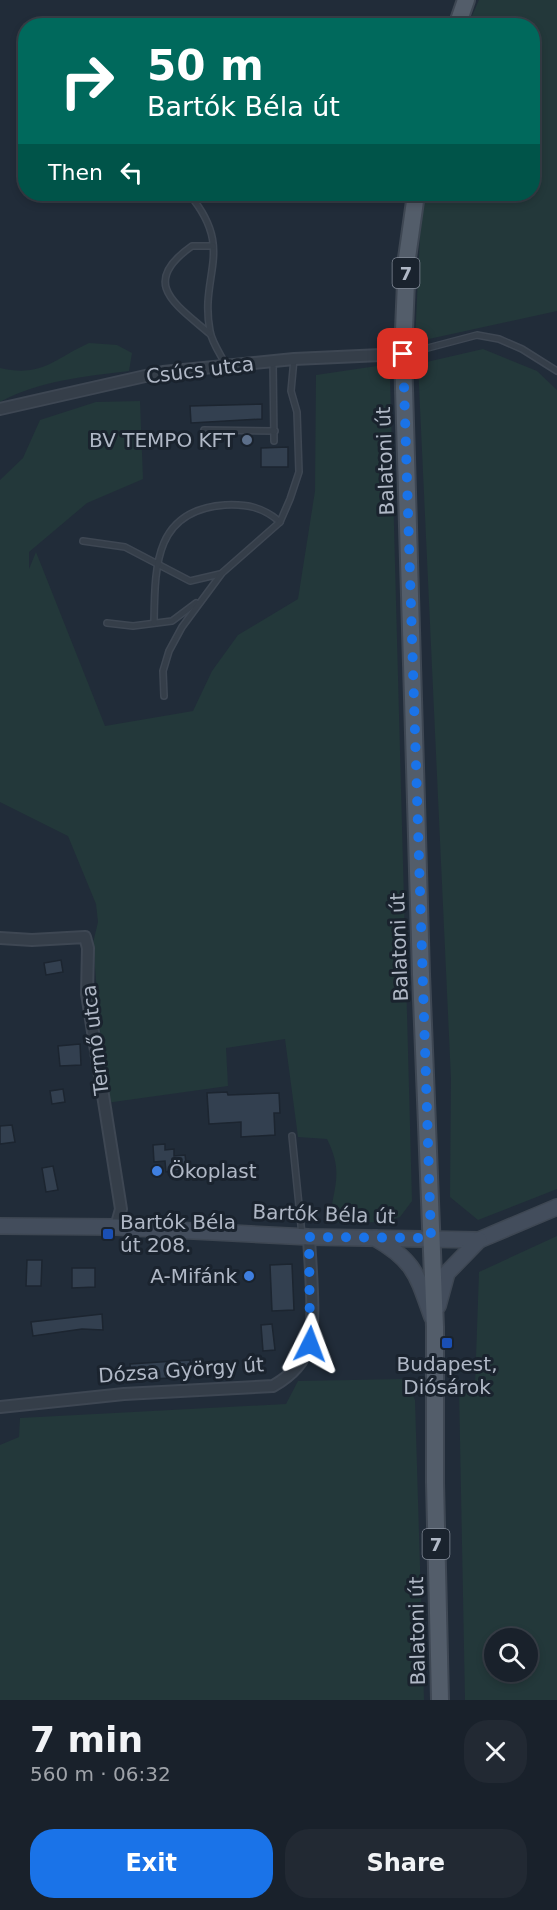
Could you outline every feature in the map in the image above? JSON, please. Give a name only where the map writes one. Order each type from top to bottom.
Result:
[{"type":"main road","points":[[460,18],[466,0]]},
{"type":"main road","name":"Balatoni út","points":[[415,201],[407,258],[403,354],[435,1327],[435,1482],[440,1700]]},
{"type":"street","name":"Csúcs utca","points":[[0,409],[163,372],[294,359],[403,354]]},
{"type":"street","name":"Termő utca","points":[[0,938],[40,940],[85,937],[88,948],[87,994],[121,1209],[116,1227]]},
{"type":"street","points":[[435,1327],[447,1273],[479,1240],[557,1206]]},
{"type":"street","name":"Bartók Béla út","points":[[0,1226],[116,1227],[306,1236],[431,1238]]},
{"type":"street","name":"Dózsa György út","points":[[0,1407],[124,1394],[273,1386],[287,1378],[302,1360],[310,1344],[306,1236]]},
{"type":"street","points":[[375,1238],[399,1252],[406,1260],[422,1288],[435,1327]]},
{"type":"street","points":[[431,1238],[479,1240]]},
{"type":"lane","points":[[195,201],[204,212],[213,235],[213,269],[208,306],[210,334]]},
{"type":"lane","points":[[213,246],[192,246],[169,266],[163,279],[167,296],[210,334],[226,365]]},
{"type":"lane","points":[[403,354],[441,347],[477,335],[499,339],[522,349],[557,371]]},
{"type":"lane","points":[[164,696],[163,671],[169,651],[200,601],[222,573],[280,522],[299,472],[297,412],[291,391],[294,359]]},
{"type":"lane","points":[[273,361],[274,441]]},
{"type":"lane","points":[[204,430],[274,431]]},
{"type":"lane","points":[[154,623],[158,565],[162,548],[172,525],[202,507],[243,504],[268,511],[280,522]]},
{"type":"lane","points":[[83,541],[125,547],[190,582],[222,573]]},
{"type":"lane","points":[[107,624],[133,626],[172,621],[200,601]]},
{"type":"lane","points":[[292,1136],[306,1236]]},
{"type":"green space","points":[[479,0],[557,0],[557,311],[415,342],[424,201],[540,201],[540,18],[471,18]]},
{"type":"green space","points":[[89,343],[117,345],[132,353],[129,371],[79,377],[46,384],[0,402],[0,368],[26,371],[37,369]]},
{"type":"green space","points":[[483,349],[537,371],[557,390],[557,1189],[478,1220],[450,1197],[451,1079],[418,364]]},
{"type":"green space","points":[[382,367],[390,377],[412,1201],[400,1217],[384,1222],[330,1223],[336,1181],[335,1162],[327,1139],[298,1137],[285,1039],[226,1048],[228,1086],[106,1103],[93,943],[98,922],[96,904],[68,836],[0,802],[0,480],[23,458],[40,420],[96,402],[140,401],[143,479],[87,503],[29,552],[29,569],[36,552],[105,726],[193,711],[212,671],[238,635],[298,599],[315,491],[316,375]]},
{"type":"green space","points":[[557,1236],[557,1700],[465,1700],[459,1388],[475,1386],[479,1272]]},
{"type":"green space","points":[[405,1379],[415,1400],[424,1700],[0,1700],[0,1445],[19,1437],[20,1418],[286,1404],[298,1381]]},
{"type":"building","points":[[262,404],[262,419],[191,423],[190,406]]},
{"type":"building","points":[[288,447],[288,467],[261,467],[261,448]]},
{"type":"building","points":[[61,960],[63,972],[46,975],[44,963]]},
{"type":"building","points":[[80,1044],[81,1065],[60,1066],[58,1046]]},
{"type":"building","points":[[63,1089],[65,1102],[52,1104],[50,1091]]},
{"type":"building","points":[[227,1092],[228,1095],[279,1093],[280,1113],[274,1113],[275,1135],[241,1137],[241,1122],[209,1124],[207,1093]]},
{"type":"building","points":[[12,1125],[15,1142],[0,1144],[0,1126]]},
{"type":"building","points":[[165,1144],[165,1150],[174,1149],[174,1156],[185,1155],[187,1170],[166,1172],[165,1161],[154,1162],[153,1145]]},
{"type":"building","points":[[53,1166],[58,1190],[46,1192],[42,1168]]},
{"type":"building","points":[[27,1260],[42,1260],[41,1286],[26,1286]]},
{"type":"building","points":[[292,1264],[294,1310],[272,1311],[270,1265]]},
{"type":"building","points":[[72,1268],[95,1268],[95,1287],[72,1288]]},
{"type":"building","points":[[102,1314],[103,1330],[82,1329],[33,1336],[31,1322]]},
{"type":"building","points":[[272,1324],[275,1350],[263,1351],[261,1325]]},
{"type":"building","points":[[190,1360],[191,1377],[131,1380],[130,1364]]},
{"type":"place","name":"BV TEMPO KFT","points":[[247,440]]},
{"type":"place","name":"Ökoplast","points":[[157,1171]]},
{"type":"place","name":"Bartók Béla út 208.","points":[[108,1234]]},
{"type":"place","name":"A-Mifánk","points":[[249,1276]]},
{"type":"place","name":"Budapest, Diósárok","points":[[447,1343]]},
{"type":"route","points":[[310,1344],[309,1237],[431,1238],[403,354]]}]
